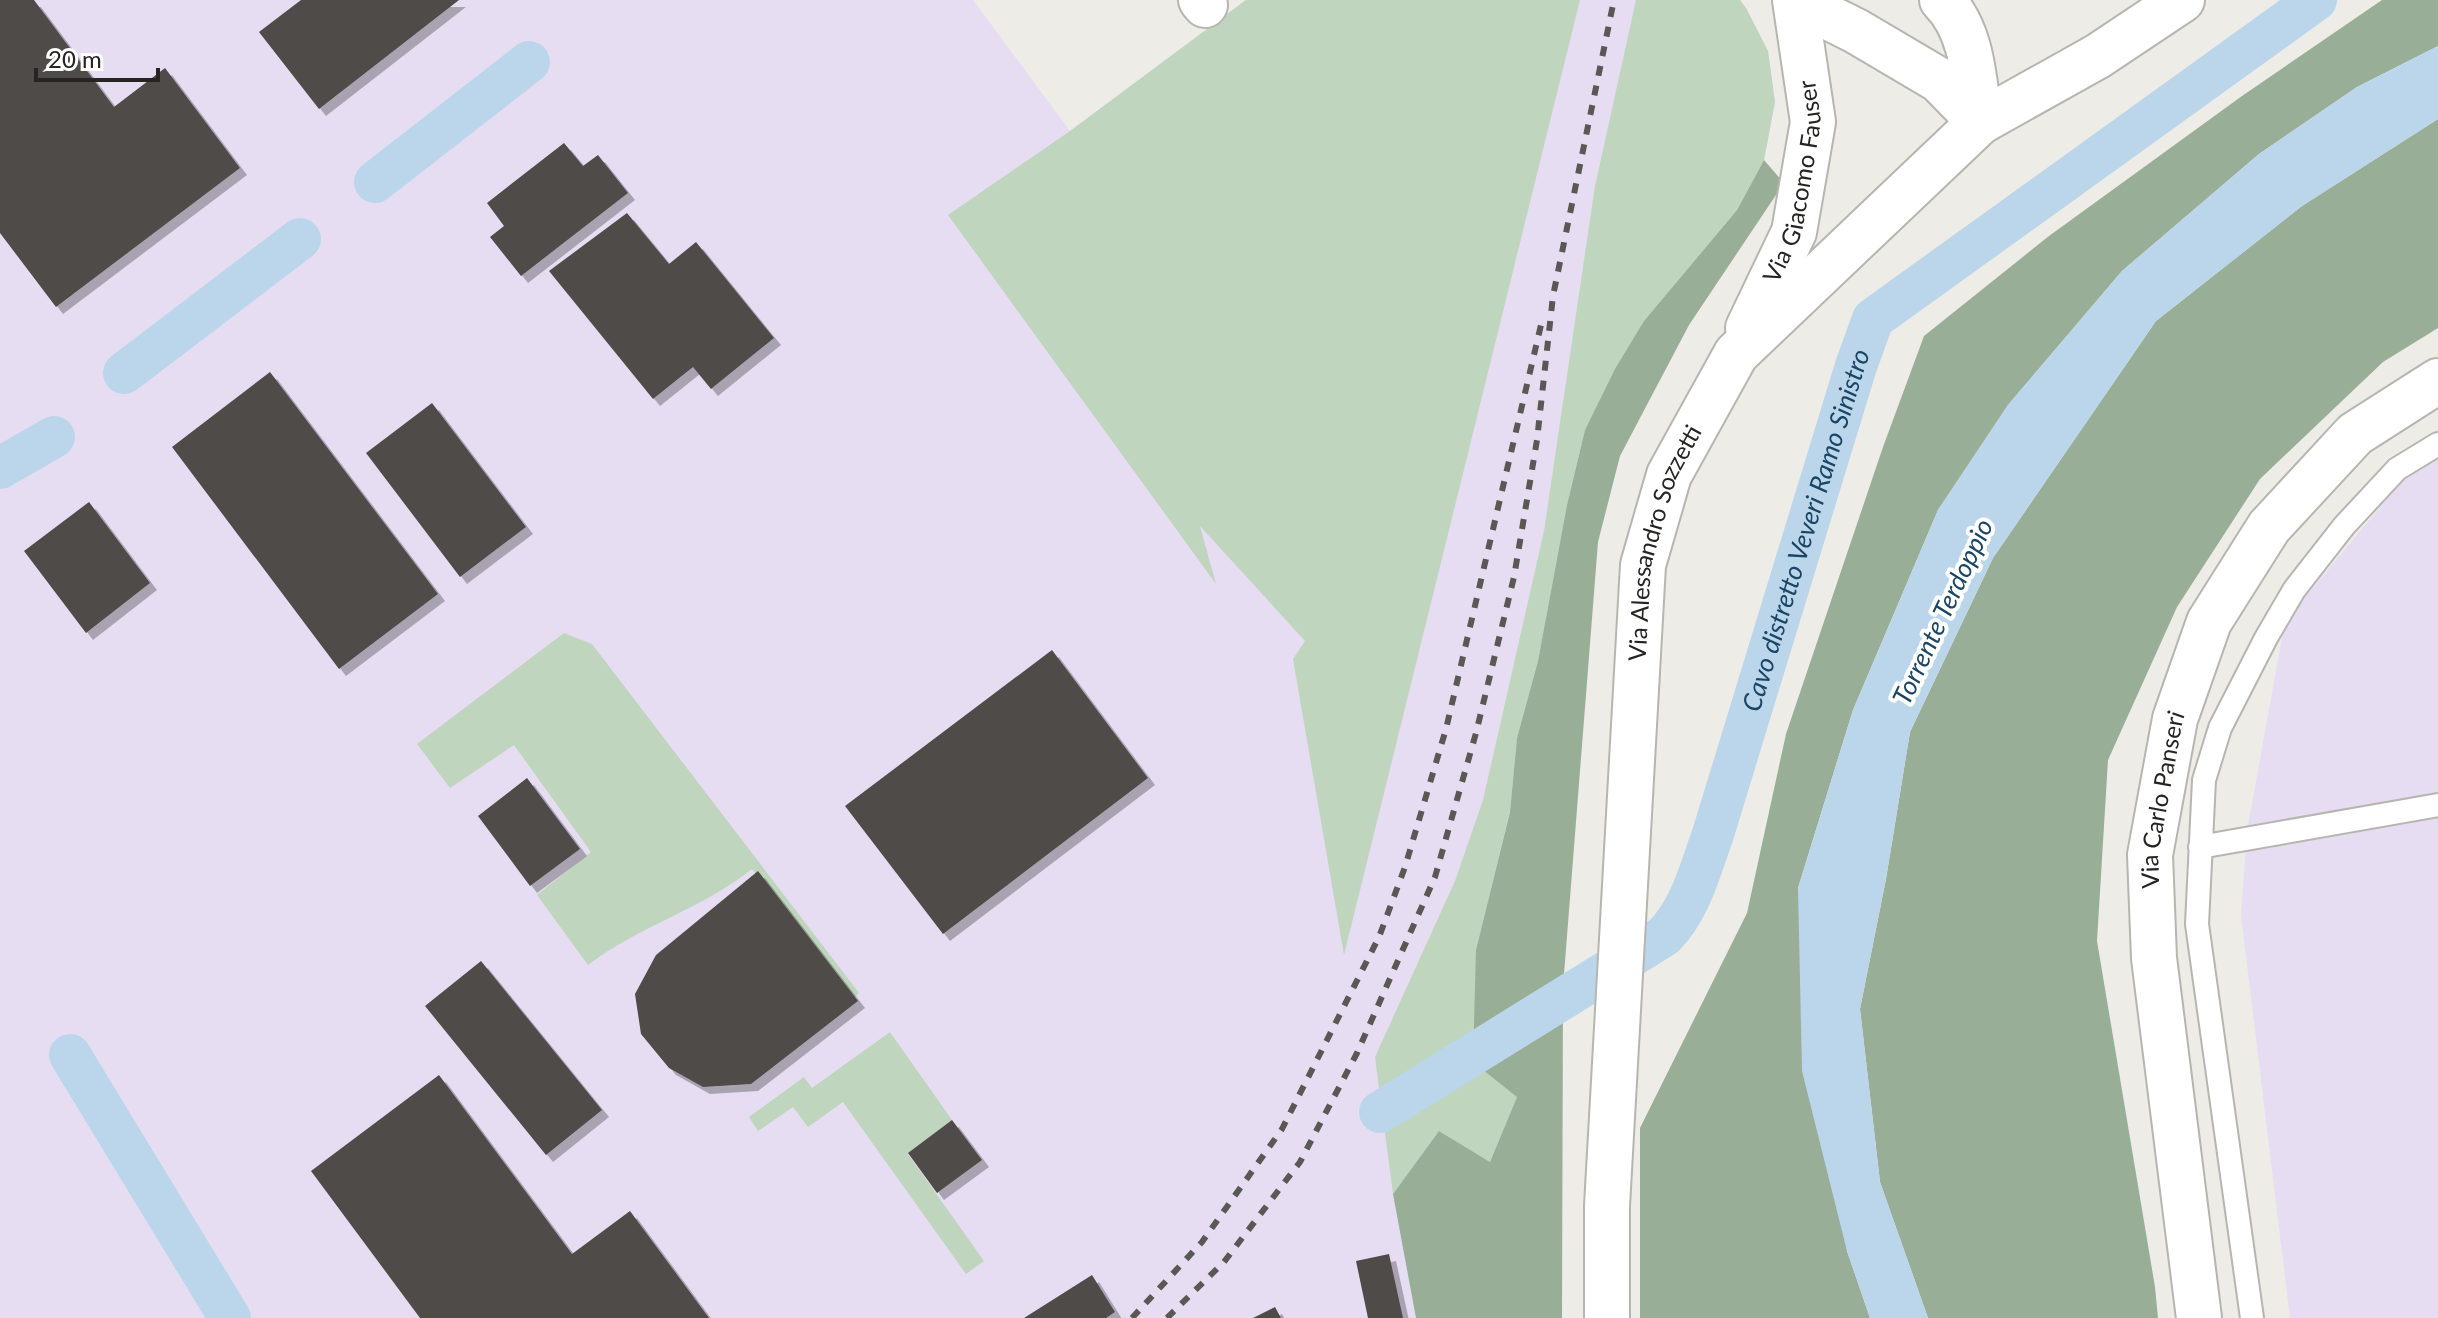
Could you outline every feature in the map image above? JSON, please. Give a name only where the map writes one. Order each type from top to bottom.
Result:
[{"type":"street","points":[[1942,0],[1952,10],[1968,48],[1980,122]]},
{"type":"street","name":"Via Alessandro Sozzetti","points":[[1607,1318],[1607,1206],[1643,565],[1669,475],[1736,354],[1980,122],[2098,56],[2182,0]]},
{"type":"street","name":"Via Giacomo Fauser","points":[[1796,1],[1856,31],[1939,80],[1980,122]]},
{"type":"street","name":"Via Giacomo Fauser","points":[[1736,354],[1794,232],[1813,122],[1796,1]]},
{"type":"street","name":"Via Carlo Panseri","points":[[2199,1318],[2154,958],[2150,855],[2175,719],[2209,622],[2269,527],[2355,434],[2438,381]]},
{"type":"lane","name":"Via Carlo Panseri","points":[[2252,1318],[2197,924],[2204,780],[2220,728],[2294,590],[2344,526],[2397,469],[2438,444]]},
{"type":"lane","points":[[2200,847],[2438,805]]},
{"type":"shaded area","points":[[0,0],[973,0],[1070,131],[1246,0],[1740,0],[1768,51],[1775,102],[1764,160],[1585,430],[1527,1318],[0,1318]]},
{"type":"shaded area","points":[[2438,450],[2438,1318],[2290,1318],[2241,915],[2247,831],[2285,621],[2417,463]]},
{"type":"green space","points":[[1246,0],[1580,0],[1344,955],[1293,659],[1305,641],[1200,526],[1216,584],[948,215],[1070,131]]},
{"type":"green space","points":[[1636,0],[1740,0],[1768,51],[1775,102],[1764,160],[1737,210],[1644,321],[1585,430],[1567,505],[1538,661],[1517,738],[1510,811],[1476,950],[1517,1097],[1490,1162],[1439,1131],[1393,1194],[1375,1057],[1455,881],[1483,800],[1544,531],[1595,186]]},
{"type":"green space","points":[[2382,0],[2438,0],[2438,46],[2357,87],[2259,154],[2122,271],[2008,405],[1938,510],[1853,710],[1798,888],[1847,1251],[1870,1318],[1640,1318],[1640,1128],[1747,913],[1786,734],[1924,336],[2049,236],[2242,96]]},
{"type":"green space","points":[[2438,119],[2438,328],[2383,362],[2260,479],[2177,607],[2108,760],[2097,941],[2158,1318],[1928,1318],[1880,1182],[1860,1009],[1886,879],[1910,732],[1993,558],[2156,321],[2302,206]]},
{"type":"green space","points":[[1764,160],[1784,183],[1689,325],[1620,456],[1598,542],[1563,987],[1562,1318],[1416,1318],[1393,1194],[1439,1131],[1490,1162],[1517,1097],[1473,1062],[1476,950],[1510,812],[1517,738],[1538,661],[1567,505],[1585,430],[1615,369],[1644,321],[1737,210]]},
{"type":"green space","points":[[564,633],[592,644],[859,993],[853,999],[752,869],[733,883],[628,939],[588,965],[537,895],[591,852],[514,745],[450,788],[417,744]]},
{"type":"green space","points":[[890,1032],[952,1120],[908,1154],[984,1261],[966,1274],[843,1102],[808,1127],[793,1107],[758,1131],[749,1117],[804,1077],[812,1088]]},
{"type":"water","name":"Torrente Terdoppio","points":[[2438,46],[2438,119],[2302,206],[2156,321],[1993,558],[1910,732],[1886,879],[1860,1009],[1880,1182],[1928,1318],[1870,1318],[1847,1251],[1802,1071],[1798,888],[1853,710],[1938,510],[2008,405],[2122,271],[2259,154],[2357,87]]},
{"type":"building","points":[[0,0],[34,0],[114,107],[165,68],[240,168],[56,307],[0,233]]},
{"type":"building","points":[[301,0],[459,0],[319,109],[259,32]]},
{"type":"building","points":[[564,143],[583,166],[598,155],[628,193],[521,276],[490,237],[504,226],[487,203]]},
{"type":"building","points":[[627,213],[669,264],[696,242],[774,338],[711,389],[693,367],[653,399],[549,271]]},
{"type":"building","points":[[270,372],[438,594],[339,669],[172,447]]},
{"type":"building","points":[[432,403],[526,527],[460,577],[366,453]]},
{"type":"building","points":[[89,502],[150,583],[86,633],[24,551]]},
{"type":"building","points":[[1052,650],[1148,778],[943,934],[845,806]]},
{"type":"building","points":[[527,778],[580,849],[530,886],[478,816]]},
{"type":"building","points":[[758,871],[858,1001],[751,1084],[703,1087],[669,1068],[641,1034],[635,994],[656,955]]},
{"type":"building","points":[[481,961],[602,1110],[546,1155],[425,1006]]},
{"type":"building","points":[[439,1075],[572,1254],[630,1211],[709,1318],[420,1318],[311,1171]]},
{"type":"building","points":[[952,1120],[982,1160],[937,1193],[908,1153]]},
{"type":"building","points":[[1389,1254],[1403,1318],[1368,1318],[1356,1261]]},
{"type":"building","points":[[1092,1275],[1115,1312],[1106,1318],[1024,1318]]},
{"type":"building","points":[[1275,1307],[1281,1318],[1253,1318]]},
{"type":"waterway","name":"Cavo distretto Veveri Ramo Sinistro","points":[[1380,1112],[1664,936],[1681,913],[1694,888],[1713,834],[1873,319],[2316,0]]},
{"type":"waterway","points":[[375,182],[529,62]]},
{"type":"waterway","points":[[124,373],[300,239]]},
{"type":"waterway","name":"Cavo distretto Veveri Ramo Sinistro","points":[[0,468],[54,437]]},
{"type":"waterway","name":"Cavo distretto Veveri Ramo Sinistro","points":[[70,1055],[230,1318]]},
{"type":"railway","points":[[1167,1318],[1224,1262],[1300,1162],[1357,1053],[1435,877],[1476,733],[1514,577],[1537,440],[1553,296],[1614,0]]},
{"type":"railway","points":[[1132,1318],[1202,1242],[1282,1129],[1379,937],[1405,867],[1446,729],[1541,325]]}]
